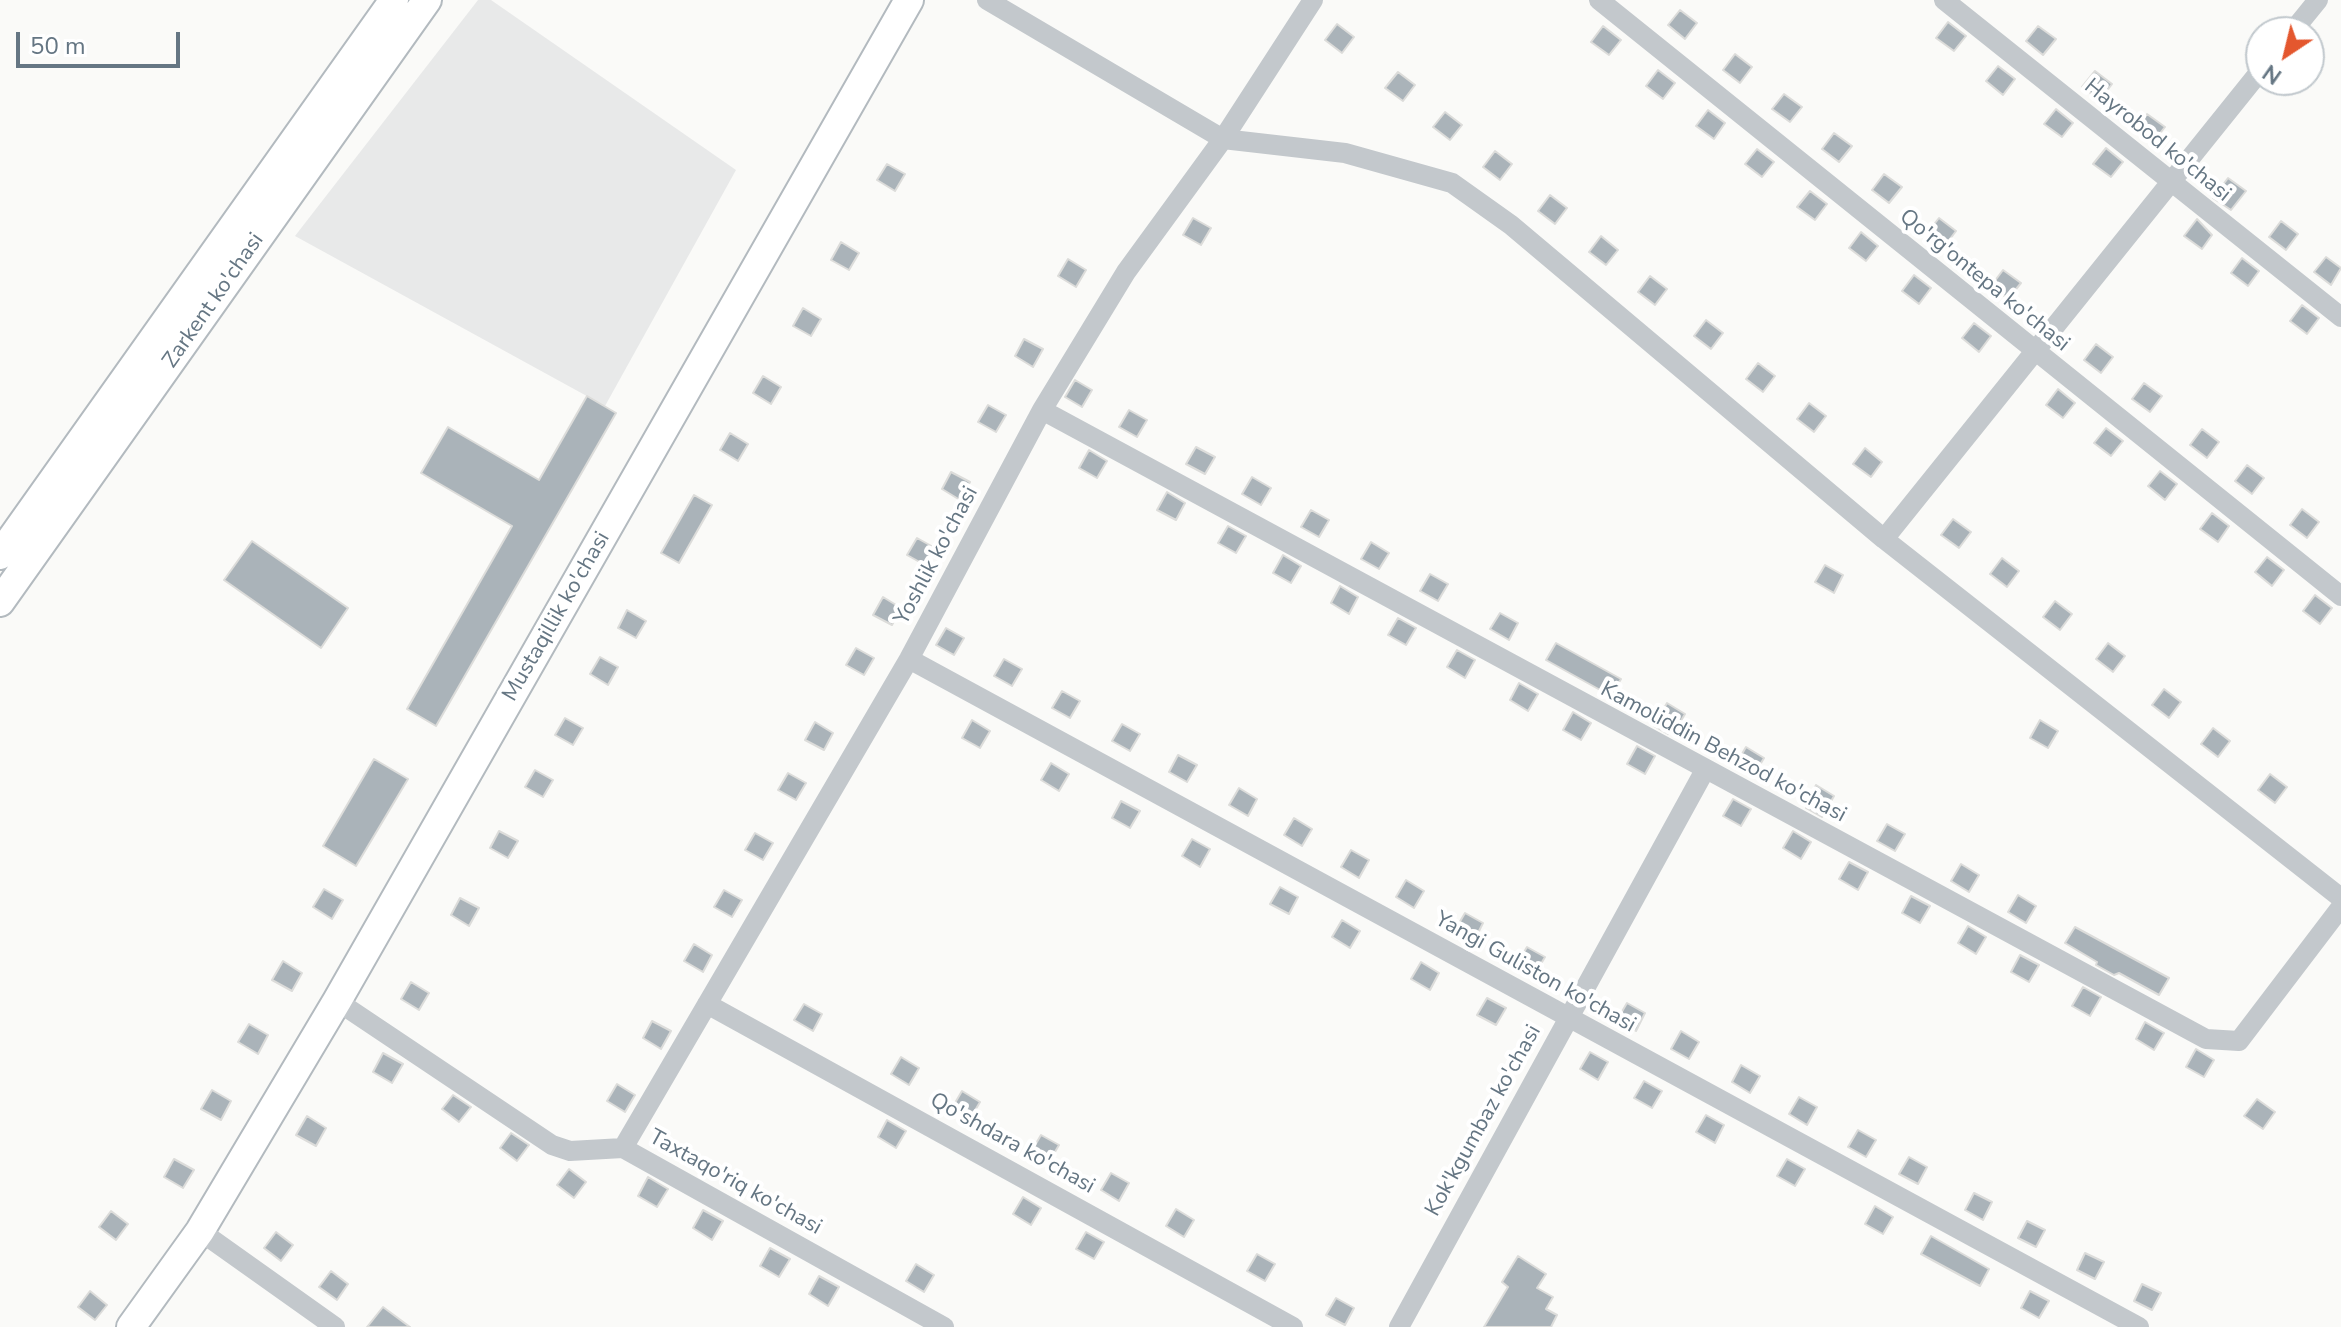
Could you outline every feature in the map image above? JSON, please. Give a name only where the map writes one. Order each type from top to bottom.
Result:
[{"type":"main road","name":"Zarkent ko'chasi","points":[[0,555],[394,0]]},
{"type":"main road","name":"Zarkent ko'chasi","points":[[0,602],[427,0]]},
{"type":"main road","name":"Mustaqillik ko'chasi","points":[[131,1327],[200,1231],[337,1001],[909,0]]},
{"type":"street","points":[[987,0],[1223,139],[1345,153],[1452,183],[1511,225],[1884,539],[2341,898]]},
{"type":"street","name":"Yoshlik ko'chasi","points":[[623,1148],[909,659],[1042,410],[1126,272],[1223,139],[1313,0]]},
{"type":"street","name":"Qo'rg'ontepa ko'chasi","points":[[1599,0],[2341,596]]},
{"type":"street","name":"Hayrobod ko'chasi","points":[[1944,0],[2169,183],[2341,317]]},
{"type":"street","points":[[2305,16],[2318,0]]},
{"type":"street","points":[[1884,539],[2245,90]]},
{"type":"street","name":"Kamoliddin Behzod ko'chasi","points":[[1042,410],[2206,1039],[2239,1041],[2341,907]]},
{"type":"street","name":"Yangi Guliston ko'chasi","points":[[909,659],[2139,1327]]},
{"type":"street","name":"Kok'kgumbaz ko'chasi","points":[[1399,1327],[1705,770]]},
{"type":"street","name":"Taxtaqo'riq ko'chasi","points":[[337,1001],[552,1145],[570,1151],[623,1148],[944,1327]]},
{"type":"street","name":"Qo'shdara ko'chasi","points":[[707,1004],[1293,1327]]},
{"type":"street","points":[[200,1231],[335,1327]]},
{"type":"shaded area","points":[[478,0],[491,0],[736,170],[605,406],[295,236]]},
{"type":"building","points":[[1680,10],[1697,23],[1685,39],[1668,25]]},
{"type":"building","points":[[1948,22],[1966,36],[1954,51],[1936,38]]},
{"type":"building","points":[[1337,24],[1354,37],[1342,53],[1325,40]]},
{"type":"building","points":[[1603,26],[1621,40],[1609,55],[1591,42]]},
{"type":"building","points":[[2038,26],[2056,39],[2043,55],[2026,41]]},
{"type":"building","points":[[1735,54],[1752,67],[1740,83],[1723,70]]},
{"type":"building","points":[[1998,66],[2015,79],[2003,95],[1986,81]]},
{"type":"building","points":[[1658,70],[1675,83],[1663,99],[1646,86]]},
{"type":"building","points":[[2095,71],[2112,84],[2100,100],[2082,87]]},
{"type":"building","points":[[1398,72],[1415,85],[1403,101],[1385,88]]},
{"type":"building","points":[[1784,94],[1802,107],[1790,122],[1772,109]]},
{"type":"building","points":[[2056,109],[2073,123],[2062,137],[2044,124]]},
{"type":"building","points":[[1708,110],[1725,123],[1714,139],[1696,126]]},
{"type":"building","points":[[1445,112],[1462,125],[1450,140],[1433,127]]},
{"type":"building","points":[[2147,114],[2165,127],[2153,142],[2135,129]]},
{"type":"building","points":[[1834,133],[1852,146],[1839,162],[1822,149]]},
{"type":"building","points":[[2106,148],[2123,162],[2111,177],[2093,164]]},
{"type":"building","points":[[1757,149],[1774,162],[1762,177],[1745,164]]},
{"type":"building","points":[[1495,151],[1512,164],[1500,180],[1483,167]]},
{"type":"building","points":[[887,164],[905,174],[895,191],[877,180]]},
{"type":"building","points":[[1884,174],[1902,187],[1889,203],[1872,190]]},
{"type":"building","points":[[2228,178],[2246,191],[2231,210],[2213,198]]},
{"type":"building","points":[[1810,191],[1827,204],[1815,220],[1797,207]]},
{"type":"building","points":[[1550,195],[1567,208],[1555,224],[1538,211]]},
{"type":"building","points":[[1193,218],[1211,228],[1201,245],[1183,235]]},
{"type":"building","points":[[1939,218],[1956,231],[1944,247],[1927,233]]},
{"type":"building","points":[[2197,219],[2212,235],[2202,249],[2184,236]]},
{"type":"building","points":[[2281,221],[2298,234],[2286,250],[2269,237]]},
{"type":"building","points":[[1861,232],[1878,246],[1866,261],[1849,248]]},
{"type":"building","points":[[1601,236],[1618,250],[1606,265],[1589,252]]},
{"type":"building","points":[[841,242],[859,253],[849,270],[831,260]]},
{"type":"building","points":[[2326,257],[2341,268],[2331,285],[2314,272]]},
{"type":"building","points":[[2242,258],[2259,271],[2248,286],[2231,273]]},
{"type":"building","points":[[1068,259],[1086,270],[1076,287],[1058,276]]},
{"type":"building","points":[[2003,270],[2021,283],[2008,299],[1991,286]]},
{"type":"building","points":[[1914,275],[1931,288],[1919,304],[1902,291]]},
{"type":"building","points":[[1650,276],[1667,289],[1655,305],[1638,292]]},
{"type":"building","points":[[2302,305],[2319,318],[2307,334],[2290,321]]},
{"type":"building","points":[[803,308],[821,319],[811,336],[793,326]]},
{"type":"building","points":[[1706,320],[1723,333],[1711,349],[1694,336]]},
{"type":"building","points":[[1974,323],[1991,336],[1979,352],[1962,338]]},
{"type":"building","points":[[1024,339],[1043,349],[1033,367],[1015,356]]},
{"type":"building","points":[[2096,344],[2113,357],[2101,373],[2084,360]]},
{"type":"building","points":[[1758,363],[1775,376],[1763,392],[1746,379]]},
{"type":"building","points":[[763,376],[781,387],[771,404],[753,393]]},
{"type":"building","points":[[1075,380],[1092,390],[1082,407],[1065,397]]},
{"type":"building","points":[[2144,383],[2162,396],[2150,412],[2132,399]]},
{"type":"building","points":[[2058,389],[2075,403],[2063,418],[2046,405]]},
{"type":"building","points":[[587,396],[616,413],[436,726],[407,709],[512,526],[421,473],[448,427],[539,480]]},
{"type":"building","points":[[1809,403],[1826,416],[1814,432],[1797,419]]},
{"type":"building","points":[[988,405],[1006,415],[996,432],[978,422]]},
{"type":"building","points":[[1129,410],[1147,420],[1137,437],[1119,427]]},
{"type":"building","points":[[2106,428],[2123,441],[2111,456],[2094,443]]},
{"type":"building","points":[[2202,429],[2219,442],[2207,458],[2190,445]]},
{"type":"building","points":[[730,433],[748,444],[738,461],[720,450]]},
{"type":"building","points":[[1196,447],[1215,457],[1205,474],[1186,464]]},
{"type":"building","points":[[1865,448],[1882,462],[1871,477],[1853,464]]},
{"type":"building","points":[[1089,450],[1107,461],[1097,478],[1079,468]]},
{"type":"building","points":[[2247,465],[2264,478],[2252,494],[2235,481]]},
{"type":"building","points":[[2160,471],[2177,484],[2165,500],[2148,486]]},
{"type":"building","points":[[951,472],[970,482],[960,500],[942,489]]},
{"type":"building","points":[[1252,477],[1271,488],[1261,505],[1242,494]]},
{"type":"building","points":[[1167,492],[1185,503],[1176,520],[1157,510]]},
{"type":"building","points":[[694,495],[712,505],[679,563],[661,553]]},
{"type":"building","points":[[2302,509],[2319,522],[2307,538],[2290,525]]},
{"type":"building","points":[[1311,510],[1329,520],[1319,537],[1301,527]]},
{"type":"building","points":[[2212,513],[2229,526],[2218,542],[2200,529]]},
{"type":"building","points":[[1953,519],[1971,532],[1959,548],[1941,535]]},
{"type":"building","points":[[1228,526],[1246,536],[1236,553],[1218,543]]},
{"type":"building","points":[[917,538],[935,548],[925,565],[907,555]]},
{"type":"building","points":[[252,541],[348,608],[321,648],[224,580]]},
{"type":"building","points":[[1371,542],[1389,553],[1379,569],[1361,559]]},
{"type":"building","points":[[1283,555],[1301,566],[1291,583],[1273,573]]},
{"type":"building","points":[[2267,557],[2284,570],[2272,586],[2255,572]]},
{"type":"building","points":[[2002,558],[2019,571],[2007,587],[1990,574]]},
{"type":"building","points":[[1825,565],[1843,575],[1834,593],[1815,582]]},
{"type":"building","points":[[1430,574],[1448,584],[1438,601],[1420,591]]},
{"type":"building","points":[[1340,586],[1358,597],[1349,614],[1331,603]]},
{"type":"building","points":[[2315,595],[2332,608],[2320,624],[2303,611]]},
{"type":"building","points":[[883,597],[901,608],[892,625],[873,615]]},
{"type":"building","points":[[2055,601],[2072,614],[2060,630],[2043,617]]},
{"type":"building","points":[[627,610],[646,621],[636,638],[618,628]]},
{"type":"building","points":[[1500,613],[1518,623],[1509,640],[1490,629]]},
{"type":"building","points":[[1398,618],[1416,628],[1406,645],[1388,635]]},
{"type":"building","points":[[946,628],[964,638],[954,655],[936,645]]},
{"type":"building","points":[[1556,643],[1621,679],[1611,696],[1546,660]]},
{"type":"building","points":[[2108,643],[2125,656],[2113,672],[2096,659]]},
{"type":"building","points":[[856,648],[874,658],[864,675],[846,665]]},
{"type":"building","points":[[1457,650],[1475,660],[1465,678],[1447,667]]},
{"type":"building","points":[[600,657],[618,667],[608,685],[590,674]]},
{"type":"building","points":[[1004,659],[1022,669],[1012,686],[994,676]]},
{"type":"building","points":[[1519,683],[1538,694],[1528,711],[1510,700]]},
{"type":"building","points":[[2164,689],[2181,702],[2169,718],[2152,705]]},
{"type":"building","points":[[1062,691],[1080,701],[1070,718],[1052,708]]},
{"type":"building","points":[[1667,703],[1685,714],[1675,731],[1671,729],[1668,734],[1654,726]]},
{"type":"building","points":[[1573,712],[1591,723],[1581,740],[1563,730]]},
{"type":"building","points":[[565,718],[583,728],[573,745],[555,735]]},
{"type":"building","points":[[972,720],[990,731],[980,748],[962,738]]},
{"type":"building","points":[[2040,720],[2058,731],[2048,748],[2030,738]]},
{"type":"building","points":[[815,722],[833,733],[824,750],[805,740]]},
{"type":"building","points":[[1122,724],[1140,734],[1130,751],[1112,741]]},
{"type":"building","points":[[2213,728],[2230,741],[2218,757],[2201,744]]},
{"type":"building","points":[[1637,746],[1655,756],[1645,774],[1627,764]]},
{"type":"building","points":[[1746,747],[1764,758],[1754,775],[1736,764]]},
{"type":"building","points":[[1178,755],[1197,765],[1187,782],[1169,772]]},
{"type":"building","points":[[374,759],[408,779],[356,866],[323,846]]},
{"type":"building","points":[[1051,763],[1069,774],[1059,791],[1041,780]]},
{"type":"building","points":[[535,770],[553,780],[543,797],[525,787]]},
{"type":"building","points":[[788,773],[806,783],[796,800],[778,790]]},
{"type":"building","points":[[2270,774],[2287,787],[2275,803],[2258,790]]},
{"type":"building","points":[[1816,785],[1834,796],[1822,817],[1806,808]]},
{"type":"building","points":[[1239,788],[1257,799],[1248,816],[1229,805]]},
{"type":"building","points":[[1733,799],[1751,809],[1741,826],[1723,816]]},
{"type":"building","points":[[1121,801],[1140,811],[1130,828],[1112,818]]},
{"type":"building","points":[[1294,818],[1312,829],[1302,846],[1284,835]]},
{"type":"building","points":[[1887,824],[1905,834],[1895,851],[1877,841]]},
{"type":"building","points":[[499,831],[518,841],[508,858],[490,848]]},
{"type":"building","points":[[1793,831],[1811,842],[1801,859],[1783,848]]},
{"type":"building","points":[[755,833],[773,843],[763,860],[745,850]]},
{"type":"building","points":[[1192,839],[1210,849],[1200,867],[1182,856]]},
{"type":"building","points":[[1351,850],[1369,860],[1359,878],[1341,867]]},
{"type":"building","points":[[1849,862],[1868,872],[1858,890],[1839,879]]},
{"type":"building","points":[[1961,864],[1979,875],[1969,892],[1951,881]]},
{"type":"building","points":[[1406,880],[1424,891],[1414,908],[1396,897]]},
{"type":"building","points":[[1280,887],[1298,897],[1289,914],[1270,904]]},
{"type":"building","points":[[324,889],[343,900],[332,919],[313,907]]},
{"type":"building","points":[[724,890],[742,900],[732,917],[714,907]]},
{"type":"building","points":[[2018,895],[2036,906],[2026,923],[2008,912]]},
{"type":"building","points":[[1911,896],[1930,906],[1920,923],[1902,913]]},
{"type":"building","points":[[460,898],[479,908],[469,926],[451,915]]},
{"type":"building","points":[[1465,913],[1483,923],[1474,941],[1455,930]]},
{"type":"building","points":[[1342,920],[1360,931],[1350,948],[1332,937]]},
{"type":"building","points":[[1968,926],[1986,937],[1976,954],[1958,943]]},
{"type":"building","points":[[2075,927],[2169,978],[2159,995],[2119,973],[2114,975],[2065,943]]},
{"type":"building","points":[[694,944],[712,955],[703,972],[684,961]]},
{"type":"building","points":[[1527,947],[1545,957],[1535,974],[1517,964]]},
{"type":"building","points":[[2020,955],[2039,965],[2029,982],[2011,972]]},
{"type":"building","points":[[283,961],[302,973],[292,991],[272,980]]},
{"type":"building","points":[[1421,962],[1439,973],[1430,990],[1411,979]]},
{"type":"building","points":[[411,982],[429,993],[419,1010],[401,999]]},
{"type":"building","points":[[2083,987],[2101,997],[2090,1016],[2072,1006]]},
{"type":"building","points":[[1487,998],[1506,1008],[1496,1025],[1477,1015]]},
{"type":"building","points":[[1627,1003],[1645,1013],[1636,1031],[1617,1020]]},
{"type":"building","points":[[804,1004],[822,1014],[813,1031],[794,1020]]},
{"type":"building","points":[[652,1021],[671,1031],[661,1049],[643,1038]]},
{"type":"building","points":[[2145,1022],[2164,1033],[2154,1050],[2136,1039]]},
{"type":"building","points":[[249,1024],[268,1035],[258,1054],[238,1042]]},
{"type":"building","points":[[1681,1031],[1699,1042],[1689,1059],[1671,1049]]},
{"type":"building","points":[[2196,1049],[2214,1060],[2204,1077],[2186,1067]]},
{"type":"building","points":[[1590,1052],[1608,1062],[1598,1080],[1580,1069]]},
{"type":"building","points":[[383,1053],[403,1064],[392,1083],[373,1072]]},
{"type":"building","points":[[901,1057],[919,1068],[909,1085],[891,1074]]},
{"type":"building","points":[[1741,1065],[1760,1076],[1750,1093],[1732,1082]]},
{"type":"building","points":[[1644,1081],[1662,1091],[1652,1108],[1634,1098]]},
{"type":"building","points":[[617,1084],[635,1095],[625,1112],[607,1101]]},
{"type":"building","points":[[212,1090],[231,1101],[221,1120],[201,1109]]},
{"type":"building","points":[[962,1091],[980,1102],[970,1119],[952,1108]]},
{"type":"building","points":[[453,1095],[471,1107],[459,1122],[442,1109]]},
{"type":"building","points":[[1799,1097],[1817,1107],[1807,1125],[1789,1114]]},
{"type":"building","points":[[2257,1099],[2275,1112],[2263,1129],[2244,1116]]},
{"type":"building","points":[[1706,1115],[1724,1125],[1715,1143],[1696,1132]]},
{"type":"building","points":[[307,1116],[326,1128],[316,1146],[296,1135]]},
{"type":"building","points":[[887,1120],[906,1131],[896,1148],[878,1137]]},
{"type":"building","points":[[1858,1130],[1876,1140],[1866,1157],[1848,1147]]},
{"type":"building","points":[[511,1133],[529,1145],[517,1161],[500,1148]]},
{"type":"building","points":[[1041,1135],[1059,1145],[1049,1162],[1031,1152]]},
{"type":"building","points":[[1909,1157],[1927,1167],[1918,1184],[1899,1174]]},
{"type":"building","points":[[174,1159],[194,1170],[183,1188],[164,1177]]},
{"type":"building","points":[[1787,1159],[1805,1169],[1795,1186],[1777,1176]]},
{"type":"building","points":[[569,1169],[586,1182],[574,1198],[557,1185]]},
{"type":"building","points":[[1111,1173],[1129,1183],[1119,1201],[1101,1190]]},
{"type":"building","points":[[648,1177],[668,1189],[657,1207],[638,1196]]},
{"type":"building","points":[[1974,1193],[1992,1202],[1983,1220],[1965,1210]]},
{"type":"building","points":[[1023,1197],[1041,1208],[1031,1225],[1013,1214]]},
{"type":"building","points":[[1875,1206],[1893,1217],[1883,1234],[1865,1224]]},
{"type":"building","points":[[1176,1209],[1194,1220],[1184,1237],[1166,1226]]},
{"type":"building","points":[[703,1210],[723,1221],[712,1240],[693,1228]]},
{"type":"building","points":[[111,1211],[128,1224],[116,1240],[99,1227]]},
{"type":"building","points":[[2027,1221],[2045,1230],[2036,1247],[2018,1238]]},
{"type":"building","points":[[276,1232],[293,1245],[281,1261],[264,1248]]},
{"type":"building","points":[[1086,1232],[1104,1242],[1094,1259],[1076,1249]]},
{"type":"building","points":[[1931,1236],[1989,1269],[1980,1286],[1921,1254]]},
{"type":"building","points":[[770,1248],[790,1259],[779,1277],[760,1266]]},
{"type":"building","points":[[2085,1253],[2104,1262],[2095,1279],[2077,1270]]},
{"type":"building","points":[[1257,1254],[1275,1264],[1265,1281],[1247,1271]]},
{"type":"building","points":[[1518,1256],[1546,1274],[1537,1288],[1553,1297],[1546,1309],[1557,1315],[1551,1327],[1484,1327],[1508,1287],[1502,1282]]},
{"type":"building","points":[[916,1264],[934,1275],[924,1292],[906,1281]]},
{"type":"building","points":[[331,1271],[348,1284],[337,1300],[319,1287]]},
{"type":"building","points":[[819,1276],[839,1287],[828,1306],[809,1294]]},
{"type":"building","points":[[2142,1284],[2161,1293],[2152,1310],[2134,1301]]},
{"type":"building","points":[[90,1291],[107,1305],[95,1320],[78,1307]]},
{"type":"building","points":[[2030,1291],[2049,1301],[2039,1318],[2021,1308]]},
{"type":"building","points":[[1336,1298],[1354,1308],[1345,1325],[1326,1315]]},
{"type":"building","points":[[383,1307],[410,1327],[367,1327]]}]
